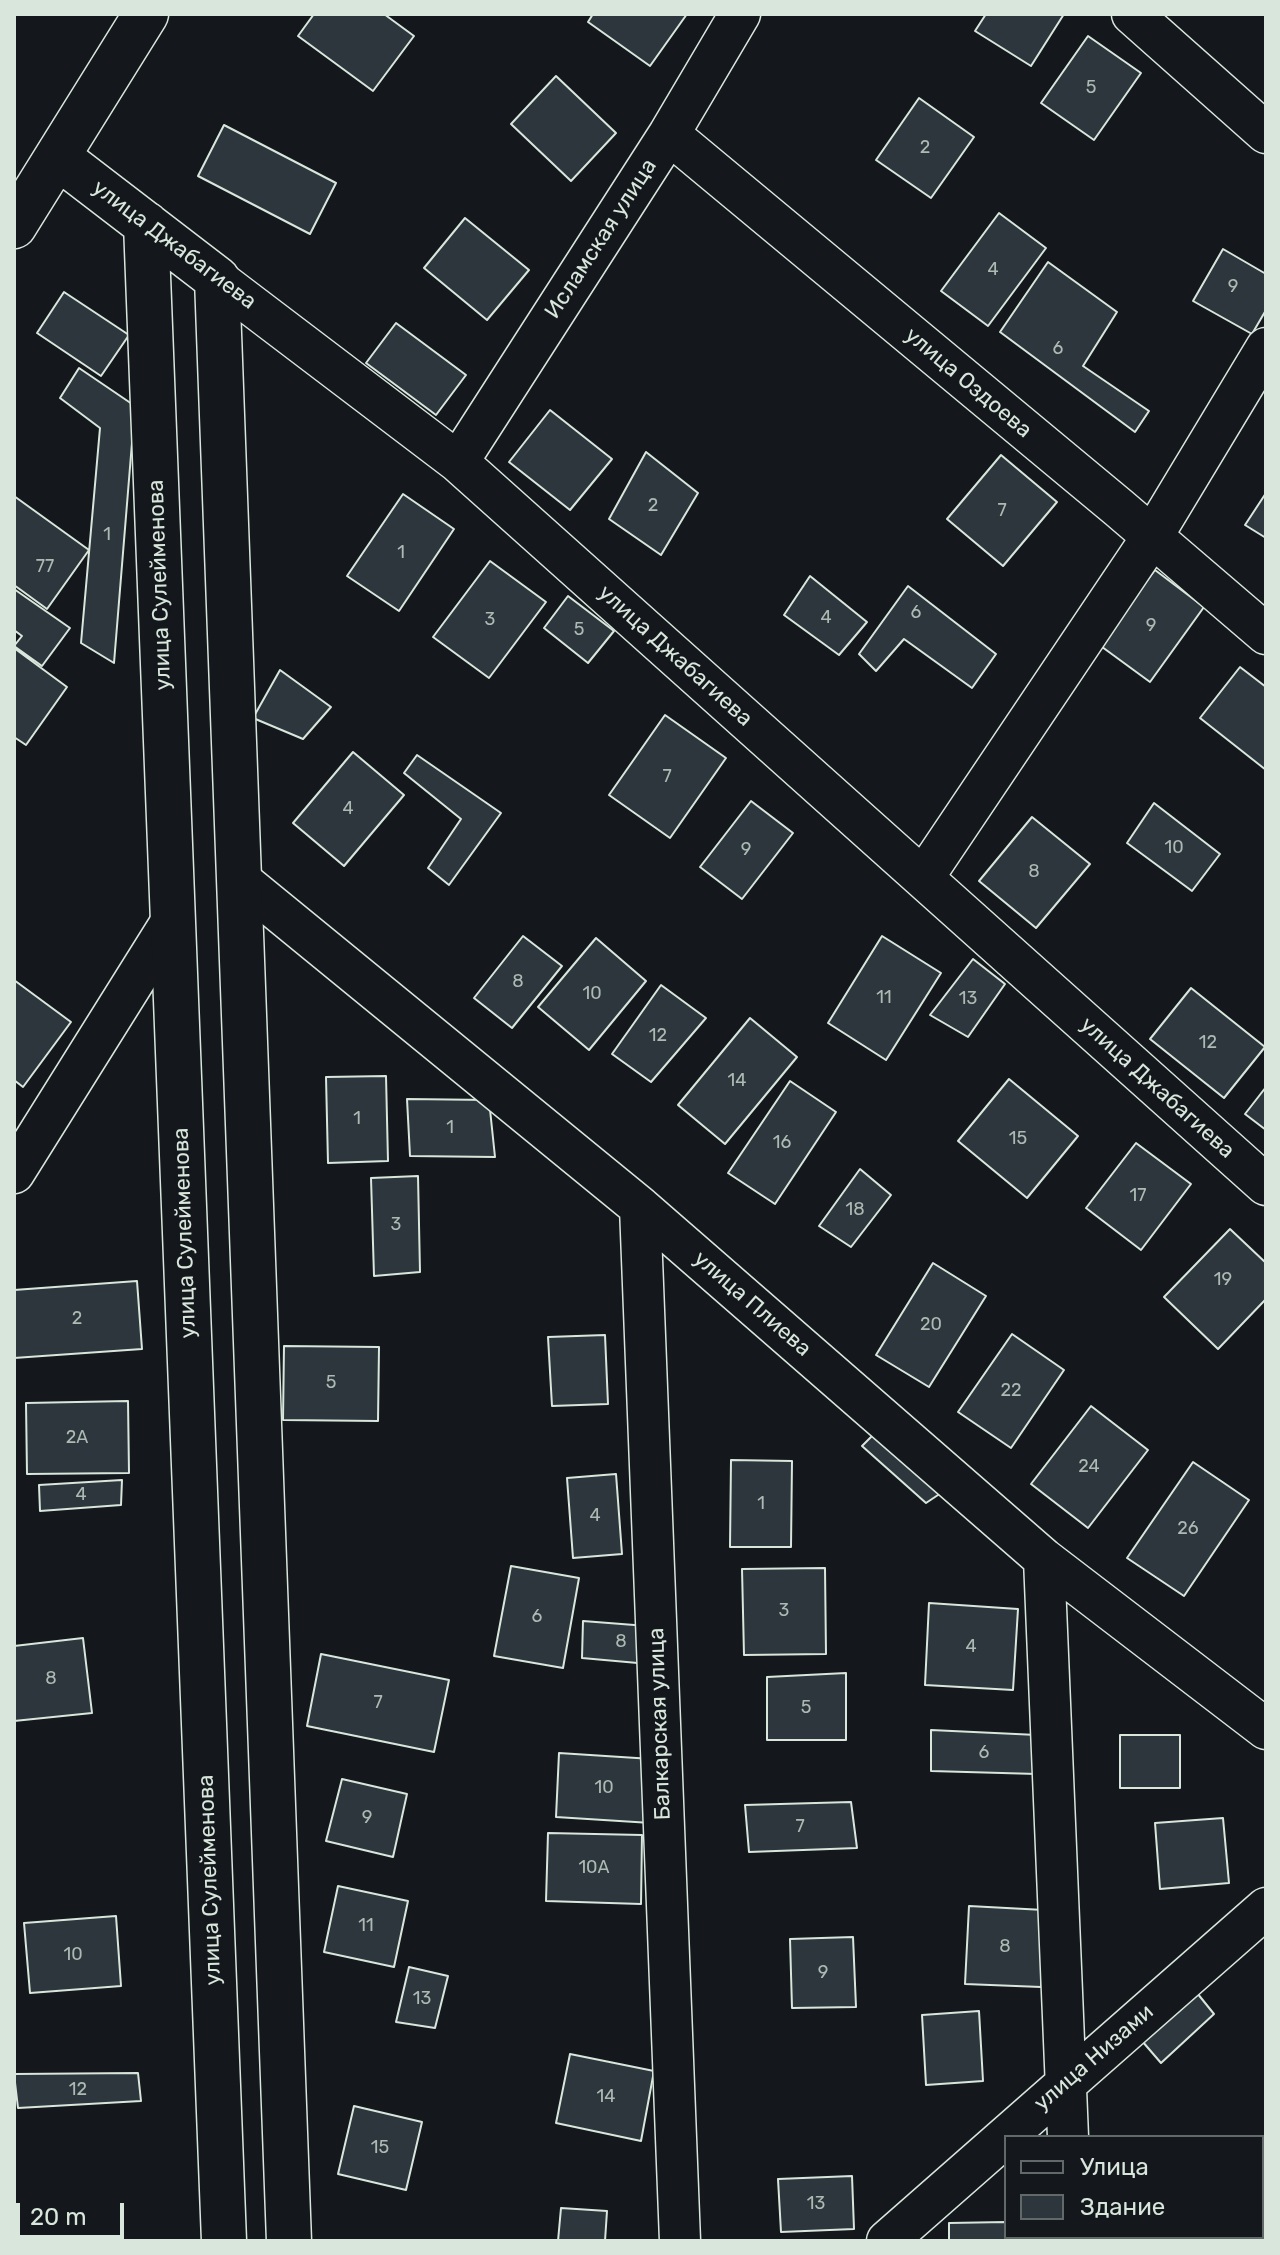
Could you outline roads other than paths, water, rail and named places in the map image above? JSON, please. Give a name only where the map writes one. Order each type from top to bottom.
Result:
[{"type":"main road","points":[[14,226],[146,14]]},
{"type":"main road","name":"улица Джабагиева","points":[[58,157],[217,279]]},
{"type":"main road","name":"улица Сулейменова","points":[[146,224],[224,2241]]},
{"type":"main road","points":[[217,279],[289,2241]]},
{"type":"street","name":"Исламская улица","points":[[458,462],[669,134],[740,14]]},
{"type":"street","points":[[1132,14],[1266,133]]},
{"type":"street","name":"улица Оздоева","points":[[669,134],[1266,634]]},
{"type":"street","name":"улица Джабагиева","points":[[217,279],[458,462],[1266,1185]]},
{"type":"street","points":[[923,878],[1152,537],[1266,348]]},
{"type":"street","name":"улица Плиева","points":[[239,879],[640,1207],[1044,1559],[1266,1729]]},
{"type":"street","points":[[14,1173],[173,919]]},
{"type":"street","name":"Балкарская улица","points":[[640,1207],[680,2241]]},
{"type":"street","points":[[1044,1559],[1068,2135]]},
{"type":"street","name":"улица Низами","points":[[1006,2135],[1266,1908]]},
{"type":"street","name":"улица Низами","points":[[887,2241],[1004,2137]]}]
